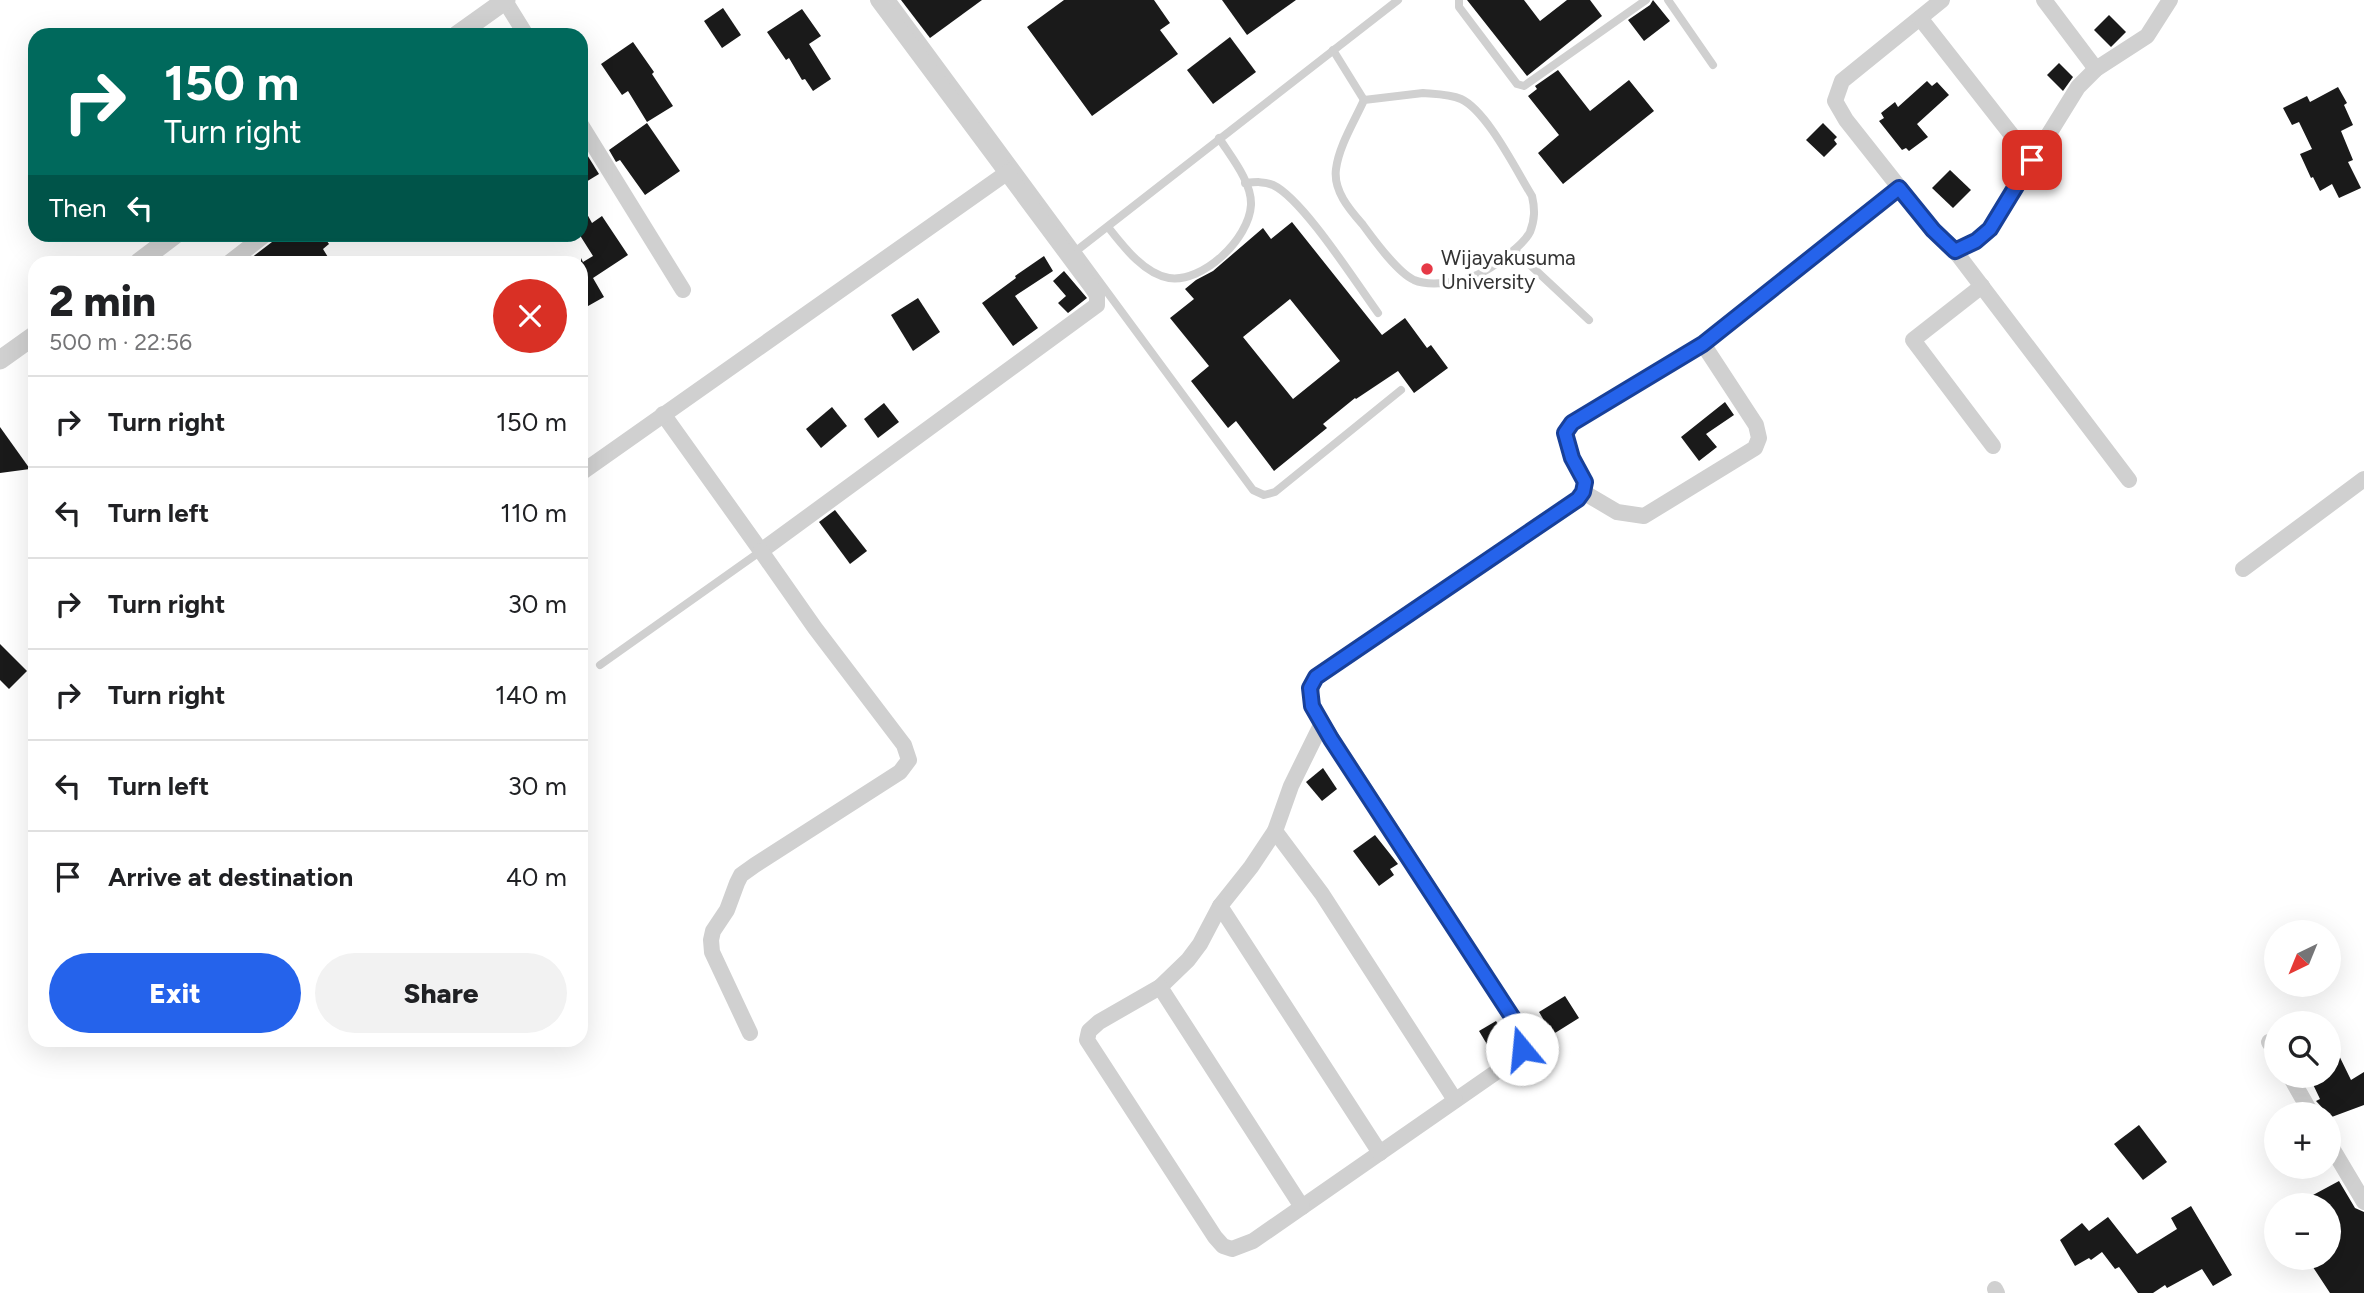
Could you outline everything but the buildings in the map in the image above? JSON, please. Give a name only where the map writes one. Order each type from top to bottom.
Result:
[{"type":"street","points":[[467,28],[505,0],[522,28]]},
{"type":"street","points":[[761,551],[1097,305],[1097,295],[878,0]]},
{"type":"street","points":[[1942,0],[1842,81],[1835,101],[1846,120],[1933,230],[1955,251],[2129,480]]},
{"type":"street","points":[[2044,0],[2096,69]]},
{"type":"street","points":[[1955,251],[1976,241],[1990,229],[2078,87],[2096,69],[2147,36],[2170,0]]},
{"type":"street","points":[[1920,18],[2032,160]]},
{"type":"street","points":[[588,136],[683,290]]},
{"type":"street","points":[[588,468],[1008,172]]},
{"type":"street","points":[[1322,723],[1291,786],[1275,831],[1220,906],[1200,944],[1188,960],[1160,987],[1099,1022],[1090,1031],[1087,1040],[1215,1237],[1223,1245],[1233,1249],[1253,1241],[1513,1059],[1522,1049],[1524,1035],[1312,706],[1310,688],[1316,677],[1554,518],[1578,499],[1585,482],[1572,458],[1565,433],[1572,423],[1703,344],[1899,188]]},
{"type":"street","points":[[150,256],[167,242]]},
{"type":"street","points":[[238,256],[256,242]]},
{"type":"street","points":[[1982,286],[1913,340],[1993,446]]},
{"type":"street","points":[[0,360],[28,340]]},
{"type":"street","points":[[1583,492],[1617,512],[1644,516],[1755,448],[1759,438],[1756,425],[1703,344]]},
{"type":"street","points":[[663,414],[815,628],[904,745],[909,760],[900,772],[741,875],[711,940],[712,952],[750,1033]]},
{"type":"street","points":[[2243,569],[2364,480]]},
{"type":"street","points":[[1275,831],[1322,894],[1455,1100]]},
{"type":"street","points":[[1220,906],[1380,1153]]},
{"type":"street","points":[[1160,987],[1302,1207]]},
{"type":"street","points":[[2341,1163],[2364,1202]]},
{"type":"lane","points":[[892,0],[1253,490],[1264,495],[1275,492],[1401,390]]},
{"type":"lane","points":[[1076,251],[1398,0]]},
{"type":"lane","points":[[1459,0],[1459,7],[1517,83],[1524,86],[1646,0]]},
{"type":"lane","points":[[1668,0],[1713,65]]},
{"type":"lane","points":[[1333,50],[1364,100]]},
{"type":"lane","points":[[1423,93],[1451,95],[1478,110],[1532,195],[1535,211],[1529,234],[1514,250],[1476,275],[1434,283],[1413,279],[1386,255],[1344,202],[1338,189],[1335,171],[1364,100],[1423,93]]},
{"type":"lane","points":[[1108,227],[1121,243],[1152,271],[1168,278],[1186,278],[1225,254],[1237,241],[1251,206],[1245,183],[1219,138]]},
{"type":"lane","points":[[1245,183],[1267,183],[1287,194],[1378,313]]},
{"type":"lane","points":[[1514,250],[1588,320]]},
{"type":"lane","points":[[600,665],[761,551]]},
{"type":"place","name":"Wijayakusuma University","points":[[1427,269]]},
{"type":"route","points":[[1522,1049],[1524,1035],[1312,706],[1310,688],[1316,677],[1554,518],[1578,499],[1585,482],[1567,444],[1565,433],[1572,423],[1703,344],[1899,188],[1933,230],[1955,251],[1976,241],[1990,229],[2032,160]]}]
